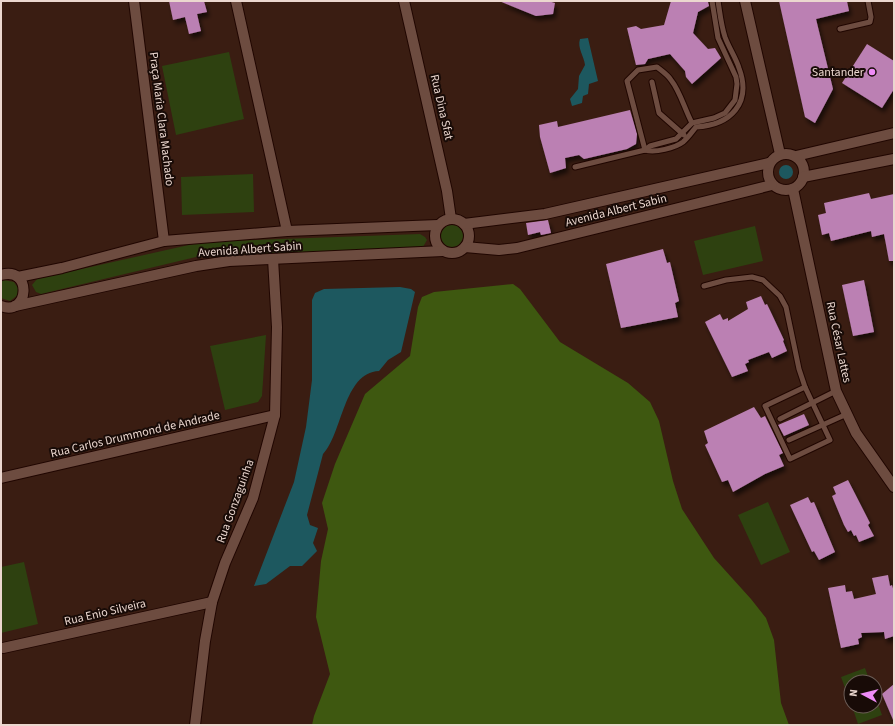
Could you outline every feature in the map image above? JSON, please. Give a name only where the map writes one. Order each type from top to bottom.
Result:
[{"type":"street","name":"Praça Maria Clara Machado","points":[[134,1],[164,241]]},
{"type":"street","points":[[236,1],[287,231]]},
{"type":"street","name":"Rua Dina Sfat","points":[[404,1],[452,219]]},
{"type":"street","points":[[745,1],[780,154]]},
{"type":"street","points":[[796,156],[803,165],[803,177],[801,182],[793,189],[782,190],[772,185],[768,174],[769,163],[780,154],[785,153],[796,156],[894,133]]},
{"type":"street","points":[[803,177],[894,159]]},
{"type":"street","name":"Avenida Albert Sabin","points":[[464,224],[545,214],[769,163]]},
{"type":"street","name":"Avenida Albert Sabin","points":[[465,247],[499,250],[517,248],[772,185]]},
{"type":"street","name":"Rua César Lattes","points":[[793,189],[836,391],[856,433],[894,487]]},
{"type":"street","points":[[452,219],[456,219],[464,224],[469,238],[465,247],[457,253],[443,251],[436,242],[436,231],[438,226],[446,220],[452,219]]},
{"type":"street","name":"Avenida Albert Sabin","points":[[18,277],[62,268],[164,241],[287,231],[438,226]]},
{"type":"street","name":"Avenida Albert Sabin","points":[[2,307],[15,306],[196,266],[273,259],[443,251]]},
{"type":"street","name":"Rua Gonzaguinha","points":[[195,725],[205,640],[212,602],[225,563],[252,498],[275,415],[277,327],[273,259]]},
{"type":"street","points":[[1,272],[18,277],[23,285],[24,295],[15,306]]},
{"type":"street","name":"Rua Carlos Drummond de Andrade","points":[[1,478],[275,415]]},
{"type":"street","name":"Rua Enio Silveira","points":[[3,648],[212,602]]},
{"type":"lane","points":[[574,167],[645,150],[650,146],[676,139],[692,123],[714,118],[725,113],[735,100],[737,91],[736,77],[718,38],[712,1]]},
{"type":"lane","points":[[645,150],[651,152],[678,145],[687,138],[696,127],[708,126],[724,121],[733,113],[743,94],[743,85],[739,67],[732,55],[725,36],[718,1]]},
{"type":"lane","points":[[840,29],[870,22],[871,17],[868,1]]},
{"type":"lane","points":[[645,150],[627,81],[638,70],[657,67],[671,79],[679,92],[692,123]]},
{"type":"lane","points":[[652,82],[659,112],[687,138]]},
{"type":"lane","points":[[704,286],[726,280],[752,277],[762,280],[780,296],[786,307],[799,370],[812,403],[830,440],[790,459],[765,406],[805,387]]},
{"type":"lane","points":[[780,419],[836,391]]},
{"type":"lane","points":[[789,440],[847,414]]},
{"type":"green space","points":[[229,52],[244,119],[176,135],[162,66]]},
{"type":"green space","points":[[253,174],[254,212],[182,215],[181,177]]},
{"type":"green space","points":[[452,225],[456,226],[462,232],[462,240],[456,246],[452,247],[448,246],[442,240],[441,236],[442,232],[448,226]]},
{"type":"green space","points":[[755,226],[763,261],[703,275],[694,241]]},
{"type":"green space","points":[[420,234],[427,240],[423,247],[196,257],[41,294],[36,292],[32,285],[37,279],[202,242]]},
{"type":"green space","points":[[4,280],[14,282],[18,288],[18,295],[10,301],[1,298],[1,282]]},
{"type":"green space","points":[[513,284],[520,289],[560,342],[628,383],[650,402],[659,421],[673,481],[682,509],[714,558],[766,618],[774,640],[781,703],[789,725],[312,725],[330,674],[316,617],[321,561],[328,529],[322,503],[335,464],[365,394],[410,356],[418,307],[422,297],[434,292]]},
{"type":"green space","points":[[266,335],[262,396],[258,402],[225,410],[210,346]]},
{"type":"green space","points":[[768,502],[790,552],[761,565],[738,515]]},
{"type":"green space","points":[[24,562],[38,624],[1,633],[1,567]]},
{"type":"green space","points":[[865,668],[867,674],[849,674]]},
{"type":"green space","points":[[855,714],[882,714],[882,715],[858,724]]},
{"type":"water","points":[[588,38],[598,81],[589,84],[588,94],[583,96],[582,103],[572,106],[570,99],[578,89],[579,76],[585,65],[579,42],[580,39]]},
{"type":"water","points":[[783,165],[789,165],[793,169],[793,175],[789,179],[783,179],[779,175],[779,169]]},
{"type":"water","points":[[400,287],[411,289],[415,292],[401,352],[388,360],[379,371],[367,374],[358,382],[345,405],[330,444],[323,454],[307,515],[310,525],[318,528],[313,543],[317,551],[302,566],[290,566],[266,584],[254,586],[294,482],[306,427],[312,380],[312,300],[315,293],[324,289]]},
{"type":"building","points":[[169,1],[204,1],[207,12],[197,14],[201,31],[189,34],[185,17],[173,20]]},
{"type":"building","points":[[499,1],[548,1],[555,3],[553,14],[536,16]]},
{"type":"building","points":[[671,1],[708,1],[709,6],[698,12],[693,33],[708,49],[715,48],[721,58],[692,84],[686,77],[685,71],[670,54],[648,59],[645,64],[636,65],[627,28],[636,26],[641,29],[664,25]]},
{"type":"building","points":[[779,1],[847,1],[849,11],[816,19],[833,89],[815,123],[805,117]]},
{"type":"building","name":"Santander","points":[[867,44],[894,61],[894,89],[882,108],[842,83]]},
{"type":"building","points":[[630,110],[637,134],[636,144],[627,149],[584,159],[579,155],[565,158],[566,168],[550,173],[540,137],[539,125],[557,121],[558,127]]},
{"type":"building","points":[[869,193],[871,199],[894,194],[894,261],[889,261],[884,234],[872,237],[871,231],[831,241],[829,233],[822,235],[818,215],[826,213],[824,203]]},
{"type":"building","points":[[548,220],[551,233],[541,235],[540,232],[528,235],[526,223]]},
{"type":"building","points":[[663,249],[667,263],[670,262],[679,301],[675,303],[678,317],[621,328],[606,264]]},
{"type":"building","points":[[864,280],[874,332],[853,336],[842,285]]},
{"type":"building","points":[[761,296],[765,305],[767,304],[784,340],[783,341],[787,351],[772,358],[769,352],[748,360],[749,362],[745,364],[748,371],[732,377],[705,322],[720,314],[723,320],[728,318],[728,321],[748,309],[746,302]]},
{"type":"building","points":[[754,407],[761,418],[765,416],[783,453],[779,455],[784,466],[765,474],[733,492],[728,480],[722,482],[705,445],[708,443],[704,431]]},
{"type":"building","points":[[804,414],[809,425],[784,436],[778,425]]},
{"type":"building","points":[[848,480],[870,523],[868,525],[874,536],[859,542],[856,535],[854,536],[851,530],[848,532],[832,496],[836,494],[833,487]]},
{"type":"building","points":[[808,497],[811,503],[814,502],[835,552],[819,560],[814,551],[812,552],[790,505]]},
{"type":"building","points":[[888,575],[890,586],[892,585],[894,592],[894,636],[885,639],[884,632],[861,633],[862,637],[858,639],[859,644],[841,648],[828,588],[845,585],[846,592],[852,591],[854,599],[876,594],[872,578]]},
{"type":"building","points":[[894,684],[894,722],[883,696],[883,693]]},
{"type":"place","name":"Santander","points":[[872,72]]}]
